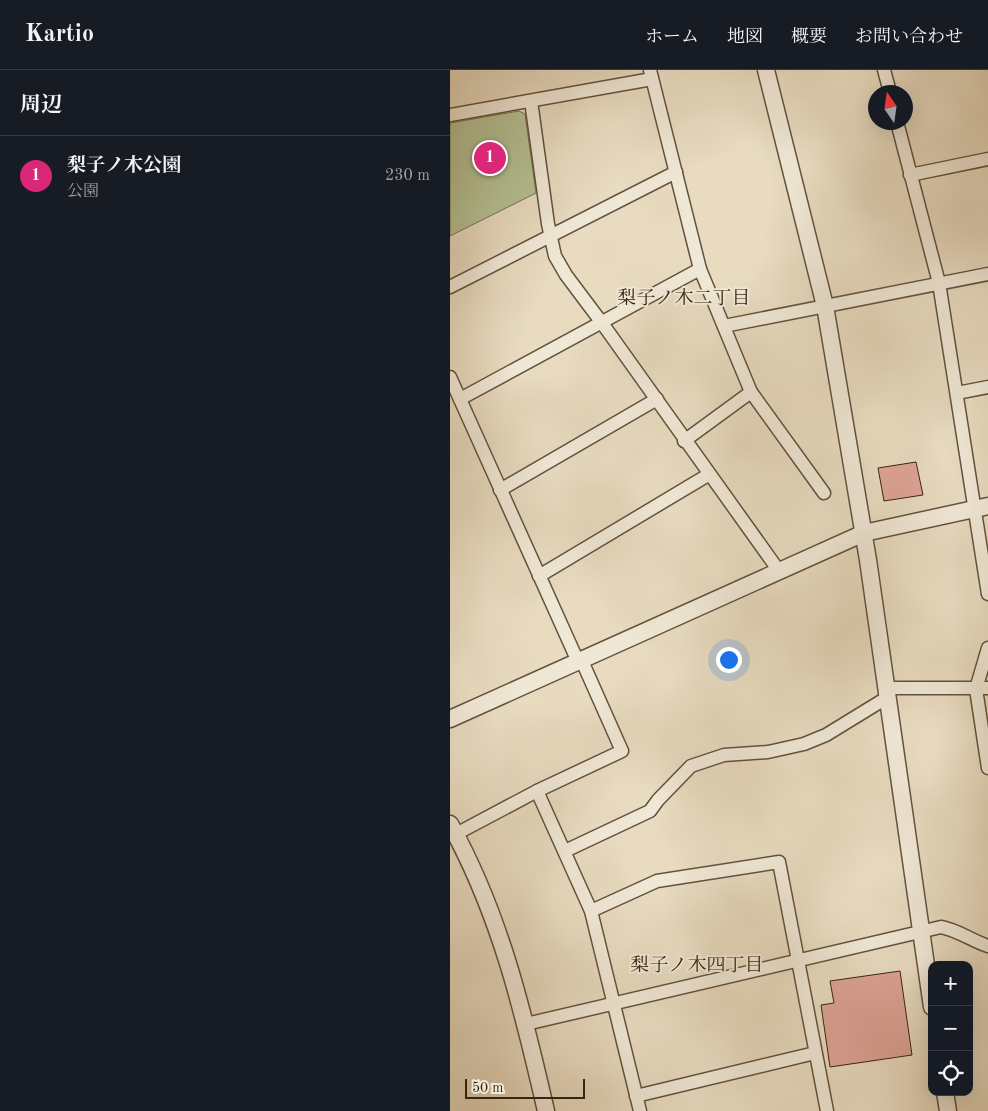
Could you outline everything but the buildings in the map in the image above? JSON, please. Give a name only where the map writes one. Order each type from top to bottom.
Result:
[{"type":"street","points":[[766,70],[825,306],[864,533],[932,1006]]},
{"type":"street","points":[[884,70],[888,85]]},
{"type":"street","points":[[450,115],[531,101],[651,75],[700,269],[751,392],[824,493]]},
{"type":"street","points":[[531,101],[550,236],[555,256],[566,275],[657,399],[708,475],[779,571]]},
{"type":"street","points":[[899,130],[939,283],[957,393],[981,507],[988,594]]},
{"type":"street","points":[[910,175],[988,159]]},
{"type":"street","points":[[450,287],[676,172]]},
{"type":"street","points":[[460,398],[700,269]]},
{"type":"street","points":[[724,326],[988,274]]},
{"type":"street","points":[[450,377],[575,655],[582,661],[622,751],[453,829],[501,935],[526,1024],[546,1111]]},
{"type":"street","points":[[957,393],[988,387]]},
{"type":"street","points":[[684,441],[751,392]]},
{"type":"street","points":[[500,490],[657,399]]},
{"type":"street","points":[[539,576],[708,475]]},
{"type":"street","points":[[450,719],[864,533],[981,507]]},
{"type":"street","points":[[988,648],[982,688],[988,768]]},
{"type":"street","points":[[565,851],[650,811],[691,766],[724,755],[768,752],[804,744],[826,735],[887,692],[982,688]]},
{"type":"street","points":[[537,791],[591,911],[640,1111]]},
{"type":"street","points":[[591,911],[657,881],[779,862],[827,1111]]},
{"type":"street","points":[[526,1024],[941,927],[952,929],[988,946]]},
{"type":"street","points":[[636,1096],[815,1053]]},
{"type":"street","points":[[946,1096],[948,1111]]},
{"type":"green space","points":[[519,111],[525,114],[536,193],[450,236],[450,123]]},
{"type":"place","name":"梨子ノ木公園","points":[[490,158]]},
{"type":"district","name":"梨子ノ木二丁目","points":[[684,297]]},
{"type":"district","name":"梨子ノ木四丁目","points":[[697,964]]}]
